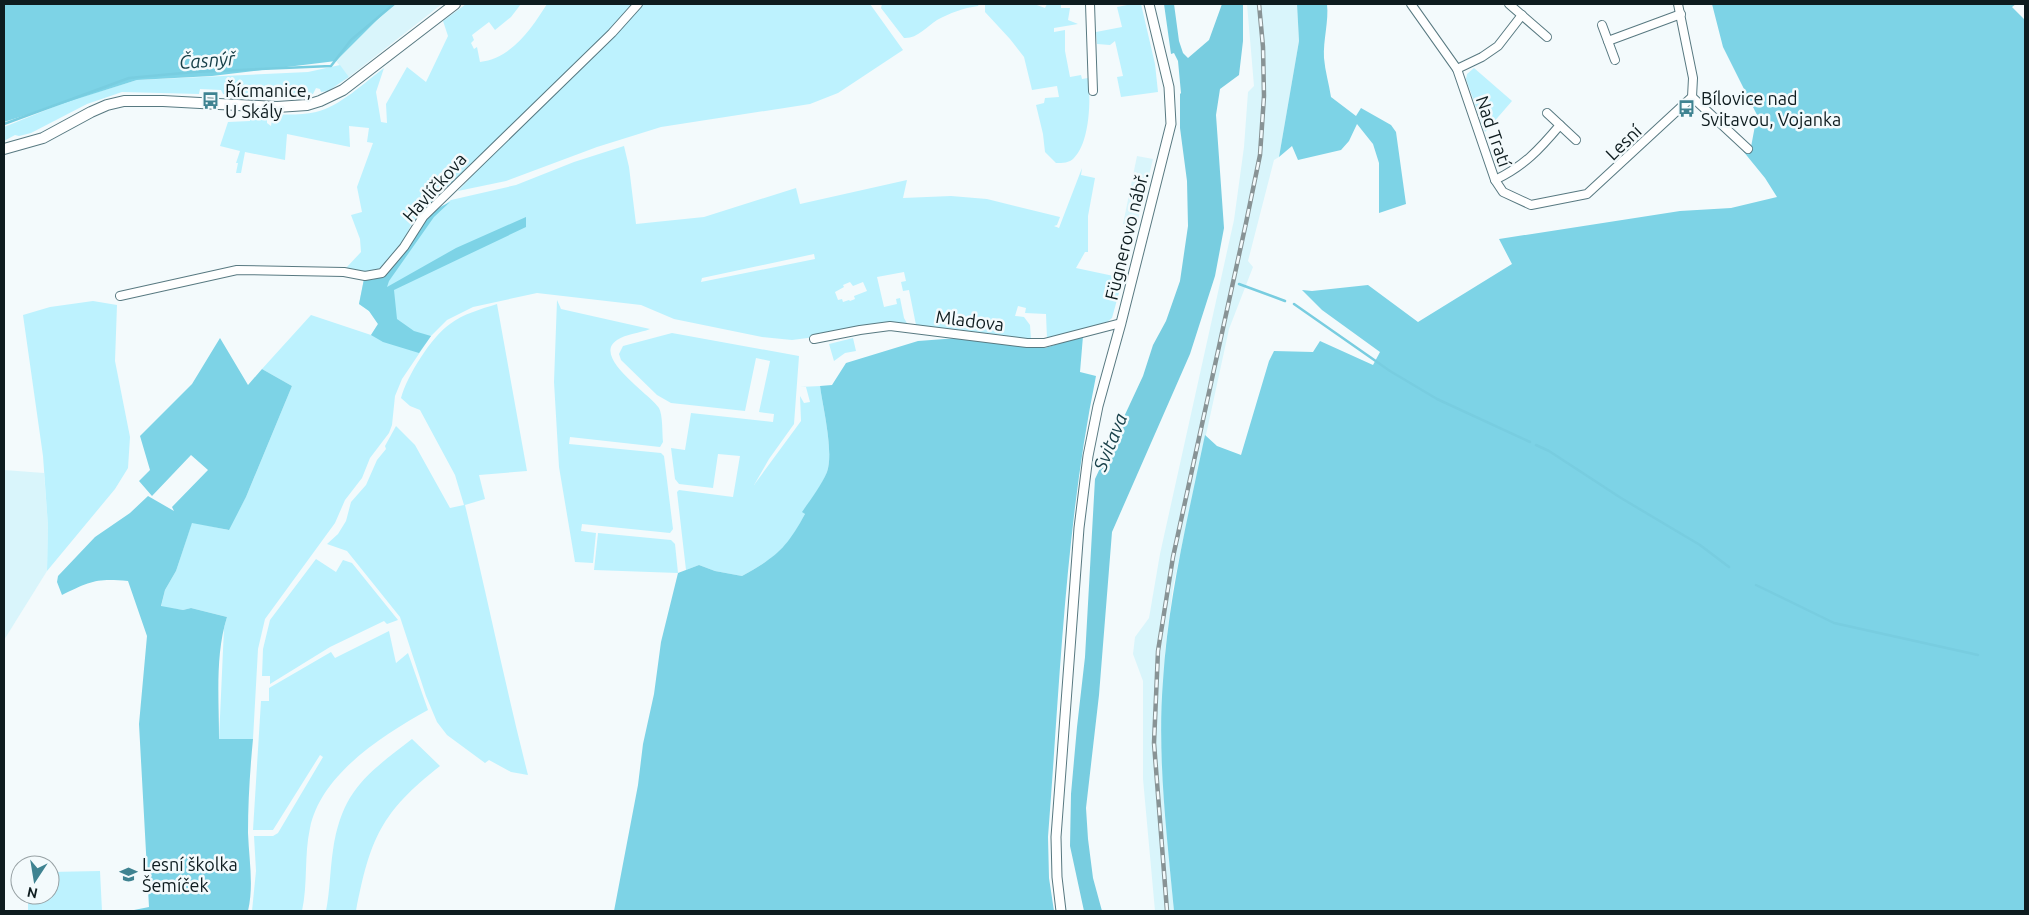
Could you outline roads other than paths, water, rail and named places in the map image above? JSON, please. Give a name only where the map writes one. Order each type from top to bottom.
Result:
[{"type":"main road","points":[[4,149],[48,136],[90,112],[112,104],[138,100],[277,107],[307,105],[320,101],[343,90],[455,4]]},
{"type":"street","name":"Havlíčkova","points":[[120,296],[237,270],[344,272],[366,276],[382,273],[404,247],[423,217],[599,46],[638,4]]},
{"type":"street","points":[[1090,4],[1093,91]]},
{"type":"street","name":"Fügnerovo nábř.","points":[[1061,911],[1056,877],[1056,837],[1079,528],[1086,476],[1098,406],[1169,134],[1171,117],[1168,82],[1149,4]]},
{"type":"street","name":"Nad Tratí","points":[[1411,4],[1457,69],[1495,180],[1515,170],[1537,153],[1560,125]]},
{"type":"street","points":[[1509,4],[1548,37]]},
{"type":"street","points":[[1678,4],[1693,78],[1692,97],[1748,149]]},
{"type":"street","points":[[1608,41],[1681,14]]},
{"type":"street","points":[[1457,69],[1482,57],[1498,46],[1522,15]]},
{"type":"street","points":[[1602,25],[1615,60]]},
{"type":"street","name":"Lesní","points":[[1495,180],[1503,192],[1531,204],[1588,194],[1692,97]]},
{"type":"street","points":[[1547,113],[1576,140]]},
{"type":"street","name":"Mladova","points":[[814,340],[860,330],[890,326],[992,339],[1044,343],[1121,323]]},
{"type":"waterway","name":"Časnýř","points":[[4,124],[129,78],[194,72],[331,66],[351,40],[394,4]]},
{"type":"waterway","points":[[1239,284],[1285,301]]},
{"type":"waterway","points":[[1294,304],[1390,371],[1437,399],[1530,442]]},
{"type":"waterway","points":[[1536,445],[1549,451],[1621,498],[1700,545],[1729,567]]},
{"type":"waterway","points":[[1756,585],[1834,623],[1978,655]]},
{"type":"railway","points":[[1167,911],[1154,743],[1158,651],[1173,557],[1260,155],[1264,96],[1263,47],[1259,4]]},
{"type":"place","name":"Řícmanice, U Skály","points":[[211,100]]},
{"type":"place","name":"Bílovice nad Svitavou, Vojanka","points":[[1687,108]]},
{"type":"place","name":"Lesní školka Šemíček","points":[[128,874]]},
{"type":"water label","name":"Svitava","points":[[1110,442]]}]
